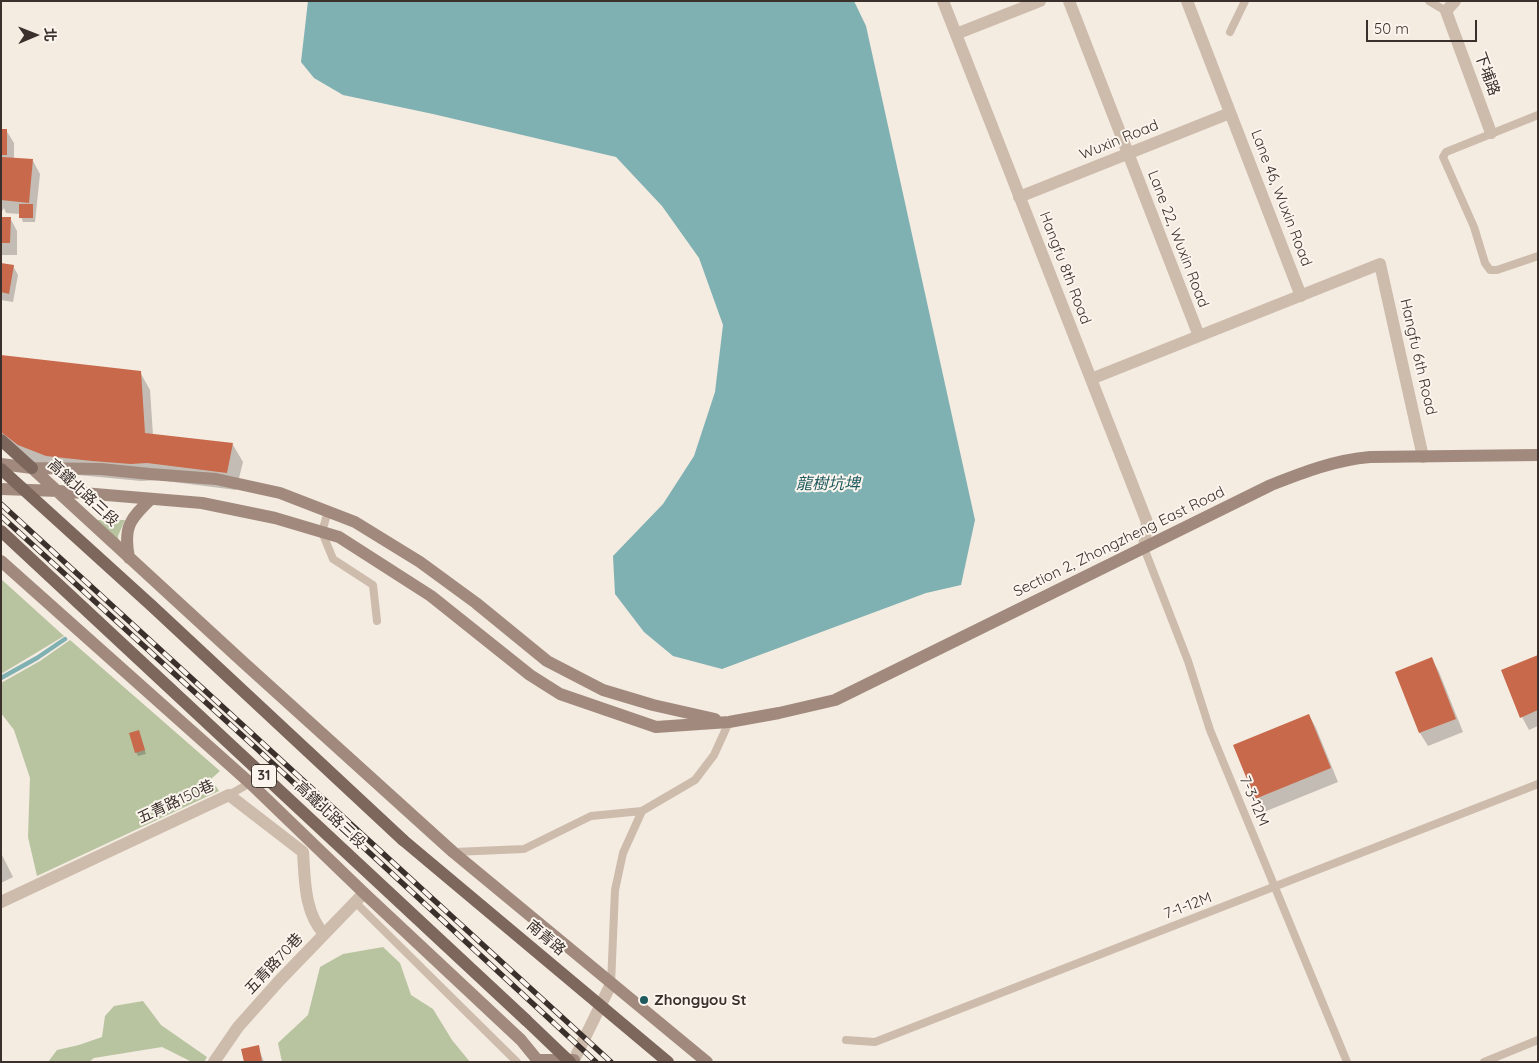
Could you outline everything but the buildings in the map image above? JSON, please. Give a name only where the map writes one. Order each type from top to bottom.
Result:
[{"type":"main road","name":"高鐵北路三段","points":[[1,440],[453,852]]},
{"type":"main road","name":"Section 2, Zhongzheng East Road","points":[[1,489],[59,491],[211,505],[275,518],[339,537],[430,596],[530,675],[560,694],[656,727],[729,722],[835,700],[1271,485],[1316,467],[1349,459],[1538,455]]},
{"type":"main road","name":"Section 2, Zhongzheng East Road","points":[[1,464],[32,468],[101,469],[216,479],[280,493],[355,522],[420,562],[476,603],[547,661],[563,670],[603,690],[653,705],[729,722]]},
{"type":"main road","points":[[1,469],[25,491]]},
{"type":"main road","name":"南青路","points":[[25,491],[152,606],[403,840],[668,1062]]},
{"type":"main road","points":[[130,558],[126,544],[129,526],[133,516],[152,499]]},
{"type":"main road","name":"高鐵北路三段","points":[[1,531],[572,1061]]},
{"type":"main road","points":[[1,561],[250,783],[359,897],[520,1040],[539,1061],[572,1061]]},
{"type":"main road","name":"南青路","points":[[453,852],[707,1062]]},
{"type":"street","name":"Hangfu 8th Road","points":[[943,1],[1147,522],[1144,548]]},
{"type":"street","points":[[956,34],[1040,1]]},
{"type":"street","name":"Lane 22, Wuxin Road","points":[[1069,1],[1199,336]]},
{"type":"street","name":"Lane 46, Wuxin Road","points":[[1187,1],[1301,296]]},
{"type":"street","name":"下埔路","points":[[1451,6],[1491,133]]},
{"type":"street","name":"Wuxin Road","points":[[1019,197],[1230,113]]},
{"type":"street","name":"Hangfu 6th Road","points":[[1301,296],[1380,264],[1423,456]]},
{"type":"street","points":[[1091,379],[1301,296]]},
{"type":"street","name":"五青路150巷","points":[[1,902],[229,795],[302,852],[306,895],[315,924],[324,934]]},
{"type":"street","name":"五青路70巷","points":[[214,1062],[238,1027],[278,981],[359,897]]},
{"type":"street","points":[[572,1061],[611,984]]},
{"type":"lane","points":[[1230,32],[1245,1]]},
{"type":"lane","points":[[1429,1],[1451,6]]},
{"type":"lane","points":[[1538,115],[1446,152],[1442,158],[1474,227],[1484,262],[1490,270],[1497,270],[1538,256]]},
{"type":"lane","points":[[328,511],[322,532],[333,559],[373,586],[377,621]]},
{"type":"lane","name":"7-3-12M","points":[[1144,548],[1188,661],[1210,730],[1347,1062]]},
{"type":"lane","points":[[453,852],[524,849],[591,816],[642,811],[695,780],[714,755],[729,722]]},
{"type":"lane","points":[[229,795],[250,783]]},
{"type":"lane","name":"7-1-12M","points":[[846,1040],[875,1042],[1538,784]]},
{"type":"lane","points":[[611,984],[615,890],[622,853],[642,811]]},
{"type":"lane","points":[[359,897],[517,1062]]},
{"type":"lane","points":[[1484,1062],[1538,1040]]},
{"type":"green space","points":[[95,520],[125,520],[118,536],[119,545]]},
{"type":"green space","points":[[1,579],[64,636],[1,674]]},
{"type":"green space","points":[[70,640],[220,771],[211,779],[219,791],[37,876],[28,837],[30,778],[14,730],[1,713],[1,683],[40,661]]},
{"type":"green space","points":[[383,947],[400,963],[411,995],[433,1009],[452,1040],[470,1062],[282,1062],[278,1043],[308,1015],[320,967],[343,954]]},
{"type":"green space","points":[[143,1001],[161,1025],[207,1057],[204,1062],[192,1062],[162,1047],[94,1058],[89,1062],[48,1062],[57,1050],[102,1037],[105,1016],[114,1006]]},
{"type":"water","name":"龍樹坑埤","points":[[308,1],[854,1],[866,26],[975,520],[961,585],[926,593],[722,669],[673,656],[644,632],[615,594],[613,556],[663,504],[694,456],[715,392],[723,325],[699,258],[662,206],[616,157],[343,95],[314,78],[301,62]]},
{"type":"waterway","points":[[1,678],[37,658],[65,639]]},
{"type":"railway","points":[[1,504],[611,1062]]},
{"type":"railway","points":[[1,516],[596,1062]]},
{"type":"place","name":"Zhongyou St","points":[[644,1000]]}]
